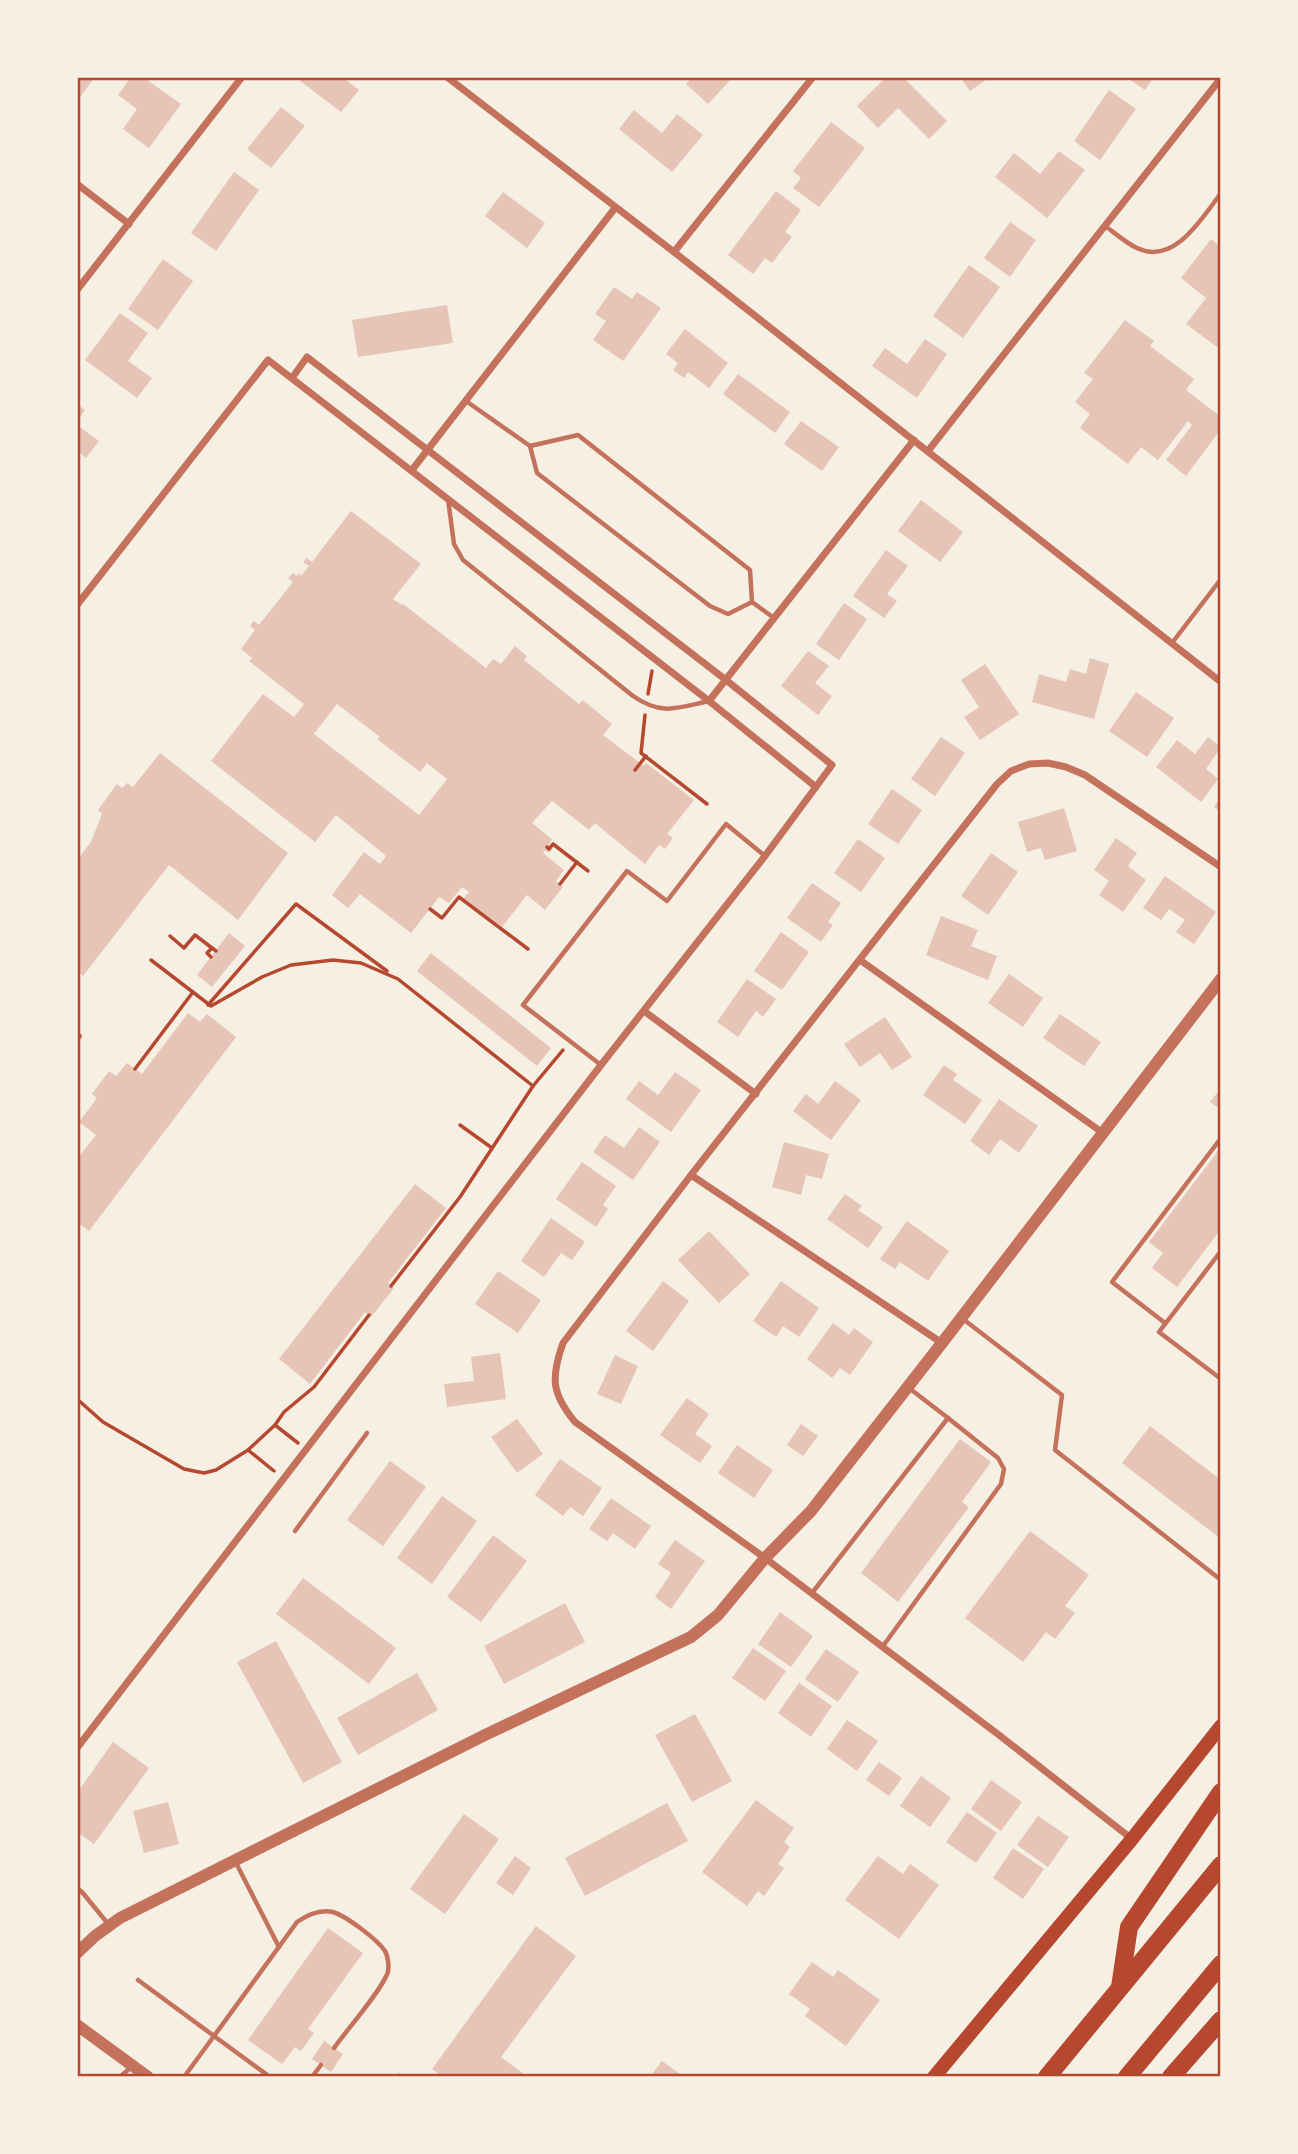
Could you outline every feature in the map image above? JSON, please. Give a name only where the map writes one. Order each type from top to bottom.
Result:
[{"type":"highway","points":[[1120,1989],[1129,1927],[1221,1792]]},
{"type":"highway","points":[[1046,2077],[1221,1865]]},
{"type":"highway","points":[[1127,2077],[1221,1964]]},
{"type":"highway","points":[[1171,2077],[1221,2020]]},
{"type":"main road","points":[[934,2077],[1132,1839],[1221,1726]]},
{"type":"street","points":[[77,290],[242,77]]},
{"type":"street","points":[[447,77],[929,451],[1221,682]]},
{"type":"street","points":[[674,253],[813,77]]},
{"type":"street","points":[[929,451],[1221,78]]},
{"type":"street","points":[[77,184],[129,223]]},
{"type":"street","points":[[412,470],[615,208]]},
{"type":"street","points":[[77,1748],[601,1065],[765,856],[832,765],[726,680],[307,358],[292,378]]},
{"type":"street","points":[[77,606],[268,360],[659,662],[816,787]]},
{"type":"street","points":[[709,701],[914,440]]},
{"type":"street","points":[[1132,1839],[765,1558],[575,1422],[563,1408],[556,1393],[554,1376],[563,1343],[997,784],[1011,771],[1029,764],[1048,763],[1085,775],[1221,867]]},
{"type":"street","points":[[860,960],[1103,1133]]},
{"type":"street","points":[[77,1953],[120,1918],[485,1735],[691,1637],[706,1627],[765,1558],[811,1511],[1221,979]]},
{"type":"street","points":[[644,1011],[756,1094]]},
{"type":"street","points":[[691,1175],[942,1343]]},
{"type":"street","points":[[77,2025],[148,2077]]},
{"type":"lane","points":[[1105,226],[1138,249],[1163,252],[1187,237],[1221,193]]},
{"type":"lane","points":[[466,401],[530,446],[537,473],[710,606],[728,614],[752,602]]},
{"type":"lane","points":[[530,446],[578,435],[750,570],[752,602]]},
{"type":"lane","points":[[448,498],[454,544],[463,560],[633,696],[646,705],[664,710],[709,701]]},
{"type":"lane","points":[[1172,643],[1221,579]]},
{"type":"lane","points":[[752,602],[774,618]]},
{"type":"lane","points":[[601,1065],[523,1005],[626,871],[667,901],[726,824],[765,856]]},
{"type":"lane","points":[[77,1034],[80,1036],[77,1040]]},
{"type":"lane","points":[[1166,1323],[1112,1282],[1221,1138]]},
{"type":"lane","points":[[1221,1251],[1159,1332],[1221,1379]]},
{"type":"lane","points":[[962,1318],[1062,1395],[1055,1450],[1221,1580]]},
{"type":"lane","points":[[882,1647],[1001,1484],[1004,1469],[998,1458],[908,1388]]},
{"type":"lane","points":[[812,1594],[948,1418]]},
{"type":"lane","points":[[295,1531],[367,1433]]},
{"type":"lane","points":[[234,1861],[279,1947]]},
{"type":"lane","points":[[77,1888],[109,1926]]},
{"type":"lane","points":[[184,2077],[297,1922],[307,1915],[323,1911],[344,1917],[377,1942],[386,1952],[388,1971],[334,2048]]},
{"type":"lane","points":[[138,1980],[270,2077]]},
{"type":"lane","points":[[120,2077],[132,2066]]},
{"type":"lane","points":[[312,2077],[321,2066]]},
{"type":"path","points":[[647,696],[651,673],[659,662]]},
{"type":"path","points":[[645,715],[641,753],[707,804]]},
{"type":"path","points":[[635,770],[646,756]]},
{"type":"path","points":[[547,847],[549,849],[553,844],[588,871]]},
{"type":"path","points":[[560,884],[577,862]]},
{"type":"path","points":[[430,909],[442,918],[459,897],[528,949]]},
{"type":"path","points":[[208,1005],[296,904],[398,979],[533,1086]]},
{"type":"path","points":[[170,936],[184,948],[195,934],[214,949],[208,954],[211,957]]},
{"type":"path","points":[[151,960],[211,1006],[275,970],[314,961],[361,963],[398,979]]},
{"type":"path","points":[[135,1069],[193,992]]},
{"type":"path","points":[[391,1286],[460,1197],[533,1086],[570,1041]]},
{"type":"path","points":[[460,1125],[492,1148]]},
{"type":"path","points":[[77,1399],[103,1422],[184,1469],[204,1473],[216,1470],[248,1450],[275,1425],[284,1412],[314,1387],[369,1315]]},
{"type":"path","points":[[275,1425],[307,1450]]},
{"type":"path","points":[[248,1450],[285,1479]]},
{"type":"building","points":[[77,77],[95,77],[77,101]]},
{"type":"building","points":[[131,77],[143,77],[181,104],[149,148],[123,129],[137,109],[118,95]]},
{"type":"building","points":[[303,77],[342,77],[359,90],[341,112],[300,81]]},
{"type":"building","points":[[692,77],[733,77],[708,104],[686,84]]},
{"type":"building","points":[[886,77],[903,77],[947,121],[929,139],[898,108],[878,128],[857,106]]},
{"type":"building","points":[[960,77],[990,77],[970,91]]},
{"type":"building","points":[[1126,77],[1154,77],[1145,90]]},
{"type":"building","points":[[1109,90],[1136,109],[1100,160],[1074,141]]},
{"type":"building","points":[[281,107],[305,126],[271,168],[247,149]]},
{"type":"building","points":[[634,110],[662,133],[677,114],[703,135],[672,172],[619,129]]},
{"type":"building","points":[[831,122],[865,148],[819,207],[793,188],[801,178],[793,171]]},
{"type":"building","points":[[1059,151],[1085,170],[1047,218],[995,177],[1014,153],[1040,174]]},
{"type":"building","points":[[234,172],[259,190],[216,251],[191,233]]},
{"type":"building","points":[[776,191],[801,210],[785,232],[792,237],[772,263],[765,258],[753,274],[728,255]]},
{"type":"building","points":[[503,192],[545,223],[527,248],[485,216]]},
{"type":"building","points":[[1010,222],[1036,240],[1010,277],[984,258]]},
{"type":"building","points":[[1211,239],[1221,247],[1221,350],[1186,324],[1206,298],[1181,278]]},
{"type":"building","points":[[163,259],[193,281],[158,330],[128,309]]},
{"type":"building","points":[[969,265],[1000,287],[963,338],[933,316]]},
{"type":"building","points":[[614,287],[632,299],[637,292],[661,308],[623,361],[593,340],[606,321],[595,314]]},
{"type":"building","points":[[447,305],[453,343],[358,357],[352,320]]},
{"type":"building","points":[[120,313],[148,333],[128,361],[152,378],[137,398],[85,360]]},
{"type":"building","points":[[1125,320],[1154,341],[1150,346],[1194,379],[1186,390],[1221,417],[1221,429],[1186,476],[1166,460],[1192,425],[1188,421],[1158,460],[1141,447],[1128,464],[1080,428],[1090,414],[1075,402],[1093,379],[1084,373]]},
{"type":"building","points":[[685,329],[728,363],[709,388],[688,372],[684,378],[673,370],[678,363],[666,354]]},
{"type":"building","points":[[925,339],[947,354],[917,398],[872,366],[885,348],[907,364]]},
{"type":"building","points":[[738,374],[790,412],[775,433],[723,394]]},
{"type":"building","points":[[77,404],[85,410],[77,421]]},
{"type":"building","points":[[801,421],[839,447],[822,471],[784,444]]},
{"type":"building","points":[[77,425],[99,441],[86,458],[77,451]]},
{"type":"building","points":[[921,500],[963,532],[940,562],[898,531]]},
{"type":"building","points":[[351,511],[421,564],[393,599],[486,668],[493,659],[501,664],[515,646],[527,656],[524,660],[579,704],[583,700],[612,724],[603,735],[644,766],[646,763],[694,800],[667,834],[673,838],[665,849],[659,845],[645,864],[595,823],[589,830],[552,801],[532,823],[552,839],[549,845],[553,847],[549,853],[545,850],[543,853],[564,870],[556,881],[563,887],[545,910],[527,895],[502,927],[464,898],[469,892],[462,887],[449,903],[439,897],[411,933],[360,894],[348,908],[332,895],[364,852],[380,864],[386,856],[336,815],[315,842],[211,761],[263,694],[294,717],[304,704],[249,661],[252,658],[241,649],[255,630],[250,626],[254,621],[259,625],[293,582],[288,578],[293,573],[297,576],[299,573],[301,576],[309,566],[303,562],[307,558],[312,562]],"holes":[[[337,704],[380,737],[377,739],[420,772],[427,763],[447,779],[419,815],[314,734]]]},
{"type":"building","points":[[886,550],[908,566],[887,594],[897,601],[884,618],[853,596]]},
{"type":"building","points":[[844,603],[867,619],[839,660],[816,644]]},
{"type":"building","points":[[808,651],[829,666],[815,683],[832,696],[818,715],[781,686]]},
{"type":"building","points":[[1090,658],[1109,664],[1094,719],[1032,702],[1039,674],[1066,682],[1070,669],[1086,674]]},
{"type":"building","points":[[985,664],[1019,714],[980,740],[964,717],[979,707],[961,680]]},
{"type":"building","points":[[1136,692],[1174,718],[1147,757],[1109,731]]},
{"type":"building","points":[[941,737],[965,753],[935,796],[911,779]]},
{"type":"building","points":[[1208,737],[1221,747],[1206,769],[1218,779],[1201,802],[1156,767],[1177,740],[1195,754]]},
{"type":"building","points":[[160,753],[288,853],[238,920],[169,865],[83,976],[77,971],[77,860],[91,842],[102,814],[98,810],[117,784],[122,788],[127,783],[133,787]]},
{"type":"building","points":[[892,789],[922,810],[898,844],[868,824]]},
{"type":"building","points":[[1221,797],[1221,812],[1214,807]]},
{"type":"building","points":[[1064,808],[1077,851],[1045,860],[1041,848],[1027,852],[1018,822]]},
{"type":"building","points":[[1116,838],[1137,853],[1128,866],[1146,880],[1123,912],[1099,895],[1109,881],[1094,870]]},
{"type":"building","points":[[858,839],[885,858],[861,892],[834,873]]},
{"type":"building","points":[[991,853],[1018,872],[988,915],[961,896]]},
{"type":"building","points":[[1165,876],[1216,912],[1194,944],[1176,932],[1185,920],[1169,909],[1161,920],[1143,908]]},
{"type":"building","points":[[812,883],[841,903],[828,922],[833,925],[821,942],[787,918]]},
{"type":"building","points":[[941,916],[978,930],[971,946],[997,956],[988,980],[926,955]]},
{"type":"building","points":[[781,932],[809,952],[782,990],[754,971]]},
{"type":"building","points":[[229,933],[245,946],[212,987],[197,975]]},
{"type":"building","points":[[431,953],[551,1048],[537,1066],[417,971]]},
{"type":"building","points":[[1009,974],[1043,998],[1023,1027],[988,1003]]},
{"type":"building","points":[[747,979],[776,999],[763,1017],[756,1011],[738,1037],[717,1022]]},
{"type":"building","points":[[188,1013],[200,1022],[207,1014],[236,1037],[89,1231],[77,1222],[77,1159],[96,1135],[79,1122],[97,1098],[92,1094],[109,1071],[116,1076],[127,1063],[142,1074]]},
{"type":"building","points":[[1060,1014],[1101,1042],[1084,1066],[1043,1038]]},
{"type":"building","points":[[885,1017],[912,1057],[892,1070],[880,1053],[860,1067],[844,1044]]},
{"type":"building","points":[[944,1065],[957,1074],[953,1080],[982,1100],[965,1124],[923,1095]]},
{"type":"building","points":[[675,1072],[701,1090],[671,1132],[626,1099],[639,1081],[658,1095]]},
{"type":"building","points":[[835,1081],[861,1100],[831,1140],[793,1111],[806,1094],[818,1104]]},
{"type":"building","points":[[1221,1088],[1221,1110],[1210,1102]]},
{"type":"building","points":[[999,1099],[1038,1126],[1019,1153],[1000,1139],[989,1155],[970,1141]]},
{"type":"building","points":[[639,1127],[660,1142],[633,1180],[593,1152],[605,1135],[624,1148]]},
{"type":"building","points":[[784,1142],[829,1154],[822,1179],[806,1175],[801,1195],[772,1187]]},
{"type":"building","points":[[1221,1147],[1221,1229],[1177,1287],[1152,1268],[1163,1253],[1149,1242]]},
{"type":"building","points":[[582,1162],[616,1186],[603,1205],[608,1209],[596,1227],[556,1199]]},
{"type":"building","points":[[415,1184],[446,1208],[388,1283],[394,1288],[371,1317],[365,1312],[310,1384],[279,1359]]},
{"type":"building","points":[[845,1194],[862,1206],[858,1210],[883,1227],[868,1248],[827,1219]]},
{"type":"building","points":[[551,1218],[585,1242],[572,1260],[561,1253],[544,1277],[521,1261]]},
{"type":"building","points":[[907,1221],[949,1251],[928,1281],[900,1262],[895,1269],[880,1259]]},
{"type":"building","points":[[709,1231],[750,1274],[719,1303],[678,1260]]},
{"type":"building","points":[[498,1271],[541,1300],[518,1333],[475,1304]]},
{"type":"building","points":[[663,1281],[689,1301],[653,1351],[626,1331]]},
{"type":"building","points":[[781,1281],[819,1308],[799,1337],[783,1326],[776,1337],[753,1321]]},
{"type":"building","points":[[833,1323],[849,1335],[854,1328],[873,1342],[850,1375],[840,1368],[832,1378],[807,1359]]},
{"type":"building","points":[[500,1353],[506,1399],[447,1407],[444,1384],[474,1381],[471,1357]]},
{"type":"building","points":[[615,1355],[638,1366],[621,1404],[597,1394]]},
{"type":"building","points":[[687,1398],[709,1414],[695,1434],[712,1446],[700,1463],[660,1435]]},
{"type":"building","points":[[517,1419],[543,1454],[517,1473],[491,1437]]},
{"type":"building","points":[[801,1424],[818,1436],[803,1456],[787,1445]]},
{"type":"building","points":[[1150,1426],[1221,1480],[1221,1539],[1122,1463]]},
{"type":"building","points":[[960,1439],[991,1462],[962,1502],[969,1507],[898,1602],[861,1573]]},
{"type":"building","points":[[737,1445],[773,1470],[754,1498],[718,1473]]},
{"type":"building","points":[[560,1459],[602,1488],[583,1516],[570,1507],[563,1516],[535,1495]]},
{"type":"building","points":[[390,1461],[426,1487],[383,1546],[347,1520]]},
{"type":"building","points":[[442,1496],[477,1521],[432,1584],[397,1558]]},
{"type":"building","points":[[611,1498],[651,1526],[635,1549],[613,1533],[607,1541],[589,1529]]},
{"type":"building","points":[[1030,1531],[1089,1575],[1065,1606],[1075,1613],[1055,1639],[1046,1632],[1023,1662],[965,1618]]},
{"type":"building","points":[[493,1535],[527,1561],[481,1622],[447,1597]]},
{"type":"building","points":[[675,1540],[705,1561],[671,1609],[655,1597],[671,1573],[658,1564]]},
{"type":"building","points":[[303,1578],[396,1648],[369,1684],[276,1614]]},
{"type":"building","points":[[565,1603],[585,1642],[504,1684],[484,1646]]},
{"type":"building","points":[[780,1612],[813,1636],[791,1667],[758,1644]]},
{"type":"building","points":[[276,1641],[342,1762],[303,1783],[237,1662]]},
{"type":"building","points":[[753,1648],[786,1671],[765,1701],[732,1678]]},
{"type":"building","points":[[826,1649],[859,1672],[838,1702],[805,1679]]},
{"type":"building","points":[[417,1673],[438,1710],[358,1755],[337,1718]]},
{"type":"building","points":[[799,1683],[832,1706],[811,1737],[778,1713]]},
{"type":"building","points":[[695,1714],[732,1781],[692,1802],[655,1735]]},
{"type":"building","points":[[847,1720],[878,1741],[857,1771],[827,1749]]},
{"type":"building","points":[[113,1742],[149,1768],[94,1844],[77,1832],[77,1793]]},
{"type":"building","points":[[879,1762],[902,1778],[889,1796],[866,1780]]},
{"type":"building","points":[[921,1776],[951,1798],[930,1827],[900,1806]]},
{"type":"building","points":[[991,1780],[1022,1802],[1001,1831],[971,1809]]},
{"type":"building","points":[[756,1800],[794,1828],[784,1842],[790,1847],[778,1864],[784,1868],[764,1896],[758,1891],[747,1906],[702,1872]]},
{"type":"building","points":[[168,1802],[179,1844],[144,1853],[133,1811]]},
{"type":"building","points":[[667,1803],[688,1841],[585,1896],[565,1858]]},
{"type":"building","points":[[967,1812],[997,1833],[976,1863],[946,1842]]},
{"type":"building","points":[[464,1814],[499,1839],[445,1914],[410,1889]]},
{"type":"building","points":[[1038,1816],[1069,1837],[1048,1867],[1017,1845]]},
{"type":"building","points":[[1013,1848],[1044,1869],[1023,1899],[993,1878]]},
{"type":"building","points":[[515,1856],[531,1868],[513,1895],[496,1883]]},
{"type":"building","points":[[878,1856],[903,1874],[910,1864],[939,1885],[899,1939],[845,1900]]},
{"type":"building","points":[[536,1926],[576,1956],[501,2057],[528,2077],[443,2077],[432,2069]]},
{"type":"building","points":[[328,1928],[363,1953],[308,2029],[314,2033],[301,2051],[295,2047],[282,2064],[248,2040]]},
{"type":"building","points":[[812,1962],[833,1977],[838,1970],[880,2000],[846,2046],[805,2016],[810,2009],[789,1994]]},
{"type":"building","points":[[324,2041],[343,2054],[331,2072],[312,2059]]},
{"type":"building","points":[[662,2061],[684,2077],[650,2077]]}]
